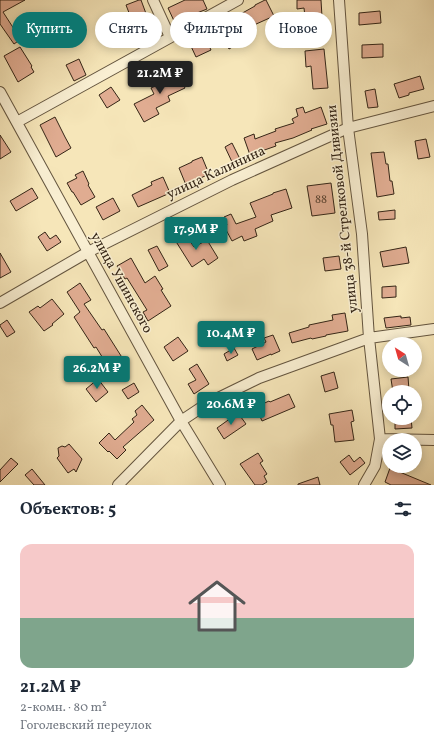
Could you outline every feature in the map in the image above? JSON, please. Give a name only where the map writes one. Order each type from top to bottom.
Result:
[{"type":"street","points":[[17,122],[170,37],[152,0]]},
{"type":"street","points":[[216,12],[238,0]]},
{"type":"street","name":"улица 38-й Стрелковой Дивизии","points":[[339,0],[348,128],[362,234],[369,338],[380,439],[375,466],[364,485]]},
{"type":"street","name":"улица Ушинского","points":[[0,92],[181,421],[220,485]]},
{"type":"street","name":"улица Калинина","points":[[0,303],[88,252],[232,180],[348,128],[434,106]]},
{"type":"street","points":[[118,485],[181,421],[208,403],[259,378],[369,338],[434,329]]},
{"type":"street","points":[[380,439],[434,440]]},
{"type":"building","points":[[0,0],[25,0],[3,12],[12,26],[12,41],[0,24]]},
{"type":"building","points":[[141,0],[145,12],[129,12],[126,5]]},
{"type":"building","points":[[185,0],[203,0],[207,9],[200,12],[170,12],[168,8]]},
{"type":"building","points":[[266,0],[272,12],[265,12],[265,20],[257,24],[257,12],[244,12]]},
{"type":"building","points":[[297,0],[321,0],[322,12],[304,12],[304,8],[297,9]]},
{"type":"building","points":[[380,11],[381,23],[359,25],[359,13]]},
{"type":"building","points":[[383,44],[383,57],[362,58],[362,45]]},
{"type":"building","points":[[21,48],[34,72],[18,82],[4,56]]},
{"type":"building","points":[[192,48],[210,48],[211,50],[196,57]]},
{"type":"building","points":[[324,49],[328,88],[313,89],[311,66],[306,67],[305,51]]},
{"type":"building","points":[[79,59],[86,75],[74,81],[66,65]]},
{"type":"building","points":[[175,67],[185,88],[168,96],[170,101],[156,108],[159,114],[144,122],[134,104],[154,94],[151,88],[168,80],[164,72]]},
{"type":"building","points":[[420,76],[424,89],[409,93],[409,95],[399,98],[394,84]]},
{"type":"building","points":[[111,87],[120,100],[107,108],[99,95]]},
{"type":"building","points":[[375,89],[378,107],[368,108],[365,91]]},
{"type":"building","points":[[303,107],[305,113],[321,107],[327,124],[311,129],[312,130],[293,138],[275,143],[276,146],[250,155],[244,138],[254,134],[255,139],[276,131],[275,129],[294,123],[292,119],[298,116],[296,109]]},
{"type":"building","points":[[55,117],[71,148],[56,157],[40,125]]},
{"type":"building","points":[[0,135],[11,152],[0,159]]},
{"type":"building","points":[[426,139],[430,157],[418,159],[415,141]]},
{"type":"building","points":[[232,143],[241,161],[233,164],[225,147]]},
{"type":"building","points":[[384,152],[394,194],[377,197],[371,153]]},
{"type":"building","points":[[202,157],[209,174],[186,185],[179,168]]},
{"type":"building","points":[[83,171],[89,184],[88,185],[95,197],[81,205],[67,183],[77,178],[75,175]]},
{"type":"building","points":[[163,177],[170,193],[138,207],[132,195],[152,185],[151,182]]},
{"type":"building","points":[[331,183],[335,213],[312,216],[307,186]]},
{"type":"building","points":[[32,188],[38,198],[16,211],[10,201]]},
{"type":"building","points":[[286,189],[292,208],[271,215],[273,221],[255,229],[257,236],[244,241],[242,236],[232,241],[224,226],[227,225],[224,217],[231,214],[236,224],[256,217],[250,203]]},
{"type":"building","points":[[113,198],[120,211],[103,220],[96,207]]},
{"type":"building","points":[[395,210],[395,219],[379,220],[378,212]]},
{"type":"building","points":[[45,232],[50,239],[56,235],[61,242],[47,251],[38,237]]},
{"type":"building","points":[[185,234],[194,247],[207,240],[218,258],[208,265],[204,259],[192,267],[175,240]]},
{"type":"building","points":[[157,246],[168,266],[159,271],[148,250]]},
{"type":"building","points":[[406,247],[409,263],[383,267],[380,252]]},
{"type":"building","points":[[0,253],[11,272],[0,278]]},
{"type":"building","points":[[339,256],[341,269],[325,271],[323,258]]},
{"type":"building","points":[[131,258],[145,283],[155,276],[163,289],[161,290],[171,306],[148,321],[143,312],[147,310],[127,278],[125,279],[117,266]]},
{"type":"building","points":[[80,283],[91,300],[84,304],[102,330],[104,329],[123,359],[109,368],[74,317],[80,312],[67,292]]},
{"type":"building","points":[[396,286],[396,297],[382,298],[382,287]]},
{"type":"building","points":[[52,299],[64,314],[52,324],[53,325],[44,331],[29,312],[38,306],[40,308]]},
{"type":"building","points":[[345,313],[348,331],[292,343],[289,333],[309,327],[309,325],[333,320],[332,315]]},
{"type":"building","points":[[401,316],[401,318],[410,317],[411,325],[386,328],[384,318]]},
{"type":"building","points":[[7,320],[15,332],[7,337],[0,325]]},
{"type":"building","points":[[273,335],[280,351],[257,360],[252,349],[266,342],[264,338]]},
{"type":"building","points":[[178,337],[188,351],[173,361],[164,347]]},
{"type":"building","points":[[234,348],[238,355],[227,361],[224,354]]},
{"type":"building","points":[[197,364],[209,384],[194,394],[188,384],[196,380],[189,369]]},
{"type":"building","points":[[334,372],[338,388],[325,392],[321,376]]},
{"type":"building","points":[[408,377],[409,385],[392,385],[391,379]]},
{"type":"building","points":[[98,379],[108,392],[96,402],[86,389]]},
{"type":"building","points":[[134,383],[139,392],[128,399],[122,390]]},
{"type":"building","points":[[289,394],[295,407],[262,421],[256,407]]},
{"type":"building","points":[[142,405],[154,420],[123,447],[126,450],[117,459],[99,443],[109,433],[115,440],[134,422],[132,419],[137,415],[135,411]]},
{"type":"building","points":[[352,410],[354,421],[351,422],[354,440],[335,442],[333,425],[331,425],[329,414]]},
{"type":"building","points":[[238,413],[246,424],[224,439],[217,428]]},
{"type":"building","points":[[395,425],[412,425],[412,428],[395,429]]},
{"type":"building","points":[[69,444],[82,459],[76,472],[74,469],[68,473],[57,458],[59,456],[58,448],[62,446],[65,447]]},
{"type":"building","points":[[258,453],[263,461],[260,463],[267,474],[264,476],[267,482],[262,485],[255,485],[240,464]]},
{"type":"building","points":[[349,455],[354,462],[360,457],[365,463],[350,475],[340,462]]},
{"type":"building","points":[[11,458],[18,464],[0,482],[0,470]]},
{"type":"building","points":[[32,469],[45,485],[34,485],[25,475]]},
{"type":"building","points":[[388,473],[402,473],[431,485],[391,485],[385,482]]},
{"type":"building","points":[[318,477],[320,485],[298,485],[298,484]]}]
